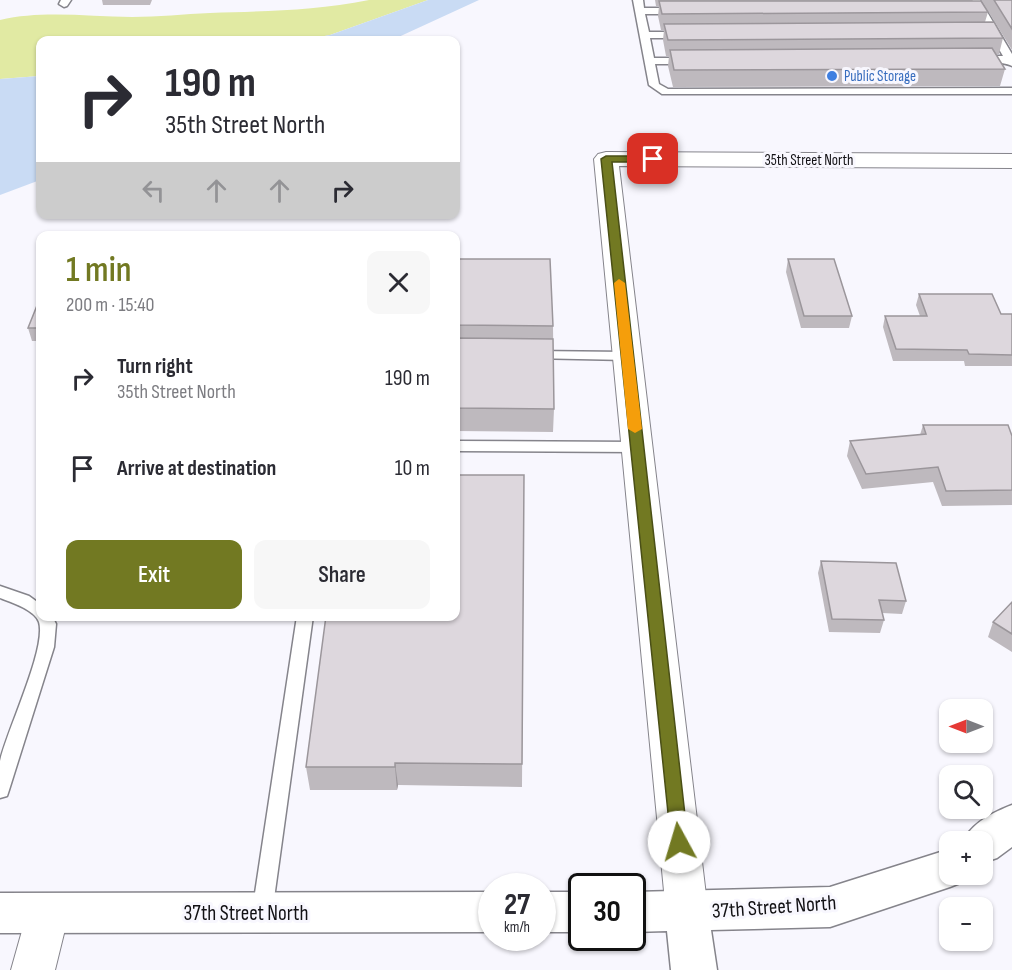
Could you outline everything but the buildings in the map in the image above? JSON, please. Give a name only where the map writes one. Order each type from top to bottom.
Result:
[{"type":"street","name":"35th Street North","points":[[627,356],[606,159],[1010,166]]},
{"type":"street","points":[[627,356],[694,970]]},
{"type":"street","points":[[993,836],[1012,823]]},
{"type":"street","name":"37th Street North","points":[[646,912],[830,908],[939,873]]},
{"type":"street","name":"37th Street North","points":[[0,913],[478,912]]},
{"type":"street","points":[[33,970],[48,913]]},
{"type":"lane","points":[[975,0],[1011,61]]},
{"type":"lane","points":[[687,11],[639,6],[654,85],[666,92],[1012,91]]},
{"type":"lane","points":[[970,10],[981,10]]},
{"type":"lane","points":[[983,33],[994,33]]},
{"type":"lane","points":[[645,35],[691,34]]},
{"type":"lane","points":[[963,59],[1011,61]]},
{"type":"lane","points":[[650,61],[696,61]]},
{"type":"lane","points":[[524,355],[627,356]]},
{"type":"lane","points":[[460,446],[637,447]]},
{"type":"lane","points":[[0,592],[23,600],[36,609]]},
{"type":"lane","points":[[0,789],[46,646],[46,621]]},
{"type":"lane","points":[[262,913],[304,621]]},
{"type":"green space","points":[[369,0],[428,0],[325,36],[36,36],[36,76],[0,79],[0,20],[33,15],[142,17],[329,6]]},
{"type":"water","points":[[428,0],[479,0],[401,36],[325,36]]},
{"type":"water","points":[[36,76],[36,182],[0,195],[0,79]]},
{"type":"slow traffic","points":[[619,283],[635,429]]},
{"type":"place","name":"Public Storage","points":[[832,76]]},
{"type":"route","points":[[653,159],[606,159],[679,842]]}]
